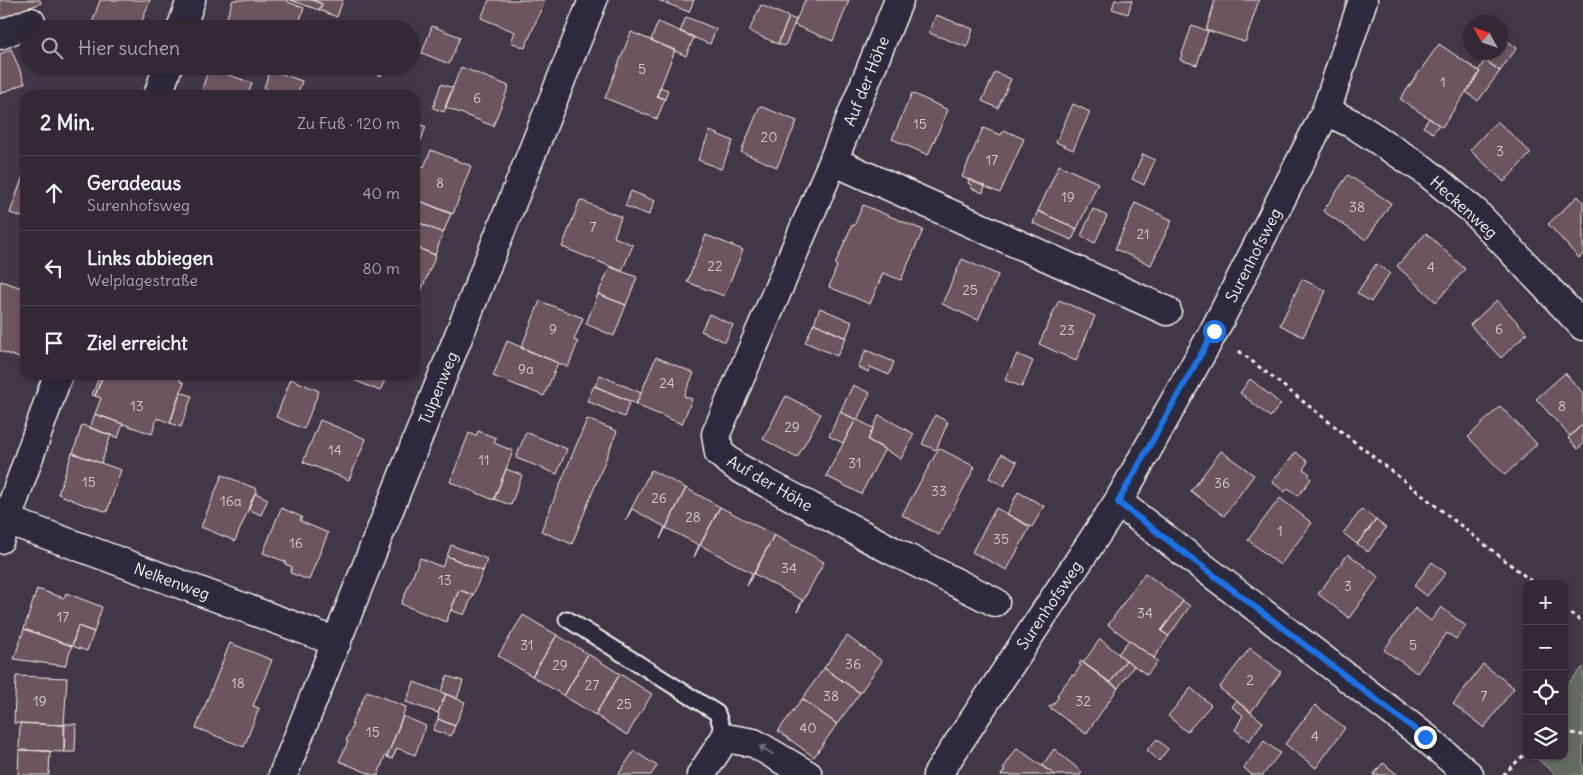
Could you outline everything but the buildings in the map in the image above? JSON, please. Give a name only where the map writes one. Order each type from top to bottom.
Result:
[{"type":"street","points":[[184,20],[191,0]]},
{"type":"street","name":"Tulpenweg","points":[[283,775],[593,0]]},
{"type":"street","name":"Auf der Höhe","points":[[899,0],[833,161],[716,434],[719,453],[737,467],[891,550],[995,602]]},
{"type":"street","name":"Surenhofsweg","points":[[937,775],[1118,502],[1214,331],[1326,111],[1363,0]]},
{"type":"street","points":[[0,34],[20,26]]},
{"type":"street","points":[[160,90],[165,75]]},
{"type":"street","name":"Heckenweg","points":[[1326,111],[1355,125],[1424,170],[1474,211],[1583,326]]},
{"type":"street","points":[[833,161],[1167,310]]},
{"type":"street","name":"Nelkenweg","points":[[56,380],[3,530],[337,642]]},
{"type":"street","points":[[1118,502],[1417,731],[1469,775]]},
{"type":"street","points":[[701,775],[725,738],[754,743],[808,775]]},
{"type":"lane","points":[[567,619],[717,713],[725,738]]},
{"type":"path","points":[[1214,331],[1530,580]]},
{"type":"path","points":[[1568,611],[1583,624]]},
{"type":"path","points":[[1568,734],[1583,735]]},
{"type":"path","points":[[1503,775],[1523,756]]},
{"type":"shaded area","points":[[1583,667],[1583,775],[1556,775],[1539,760],[1568,760],[1568,684]]},
{"type":"route","points":[[1214,331],[1118,502],[1425,737]]}]
